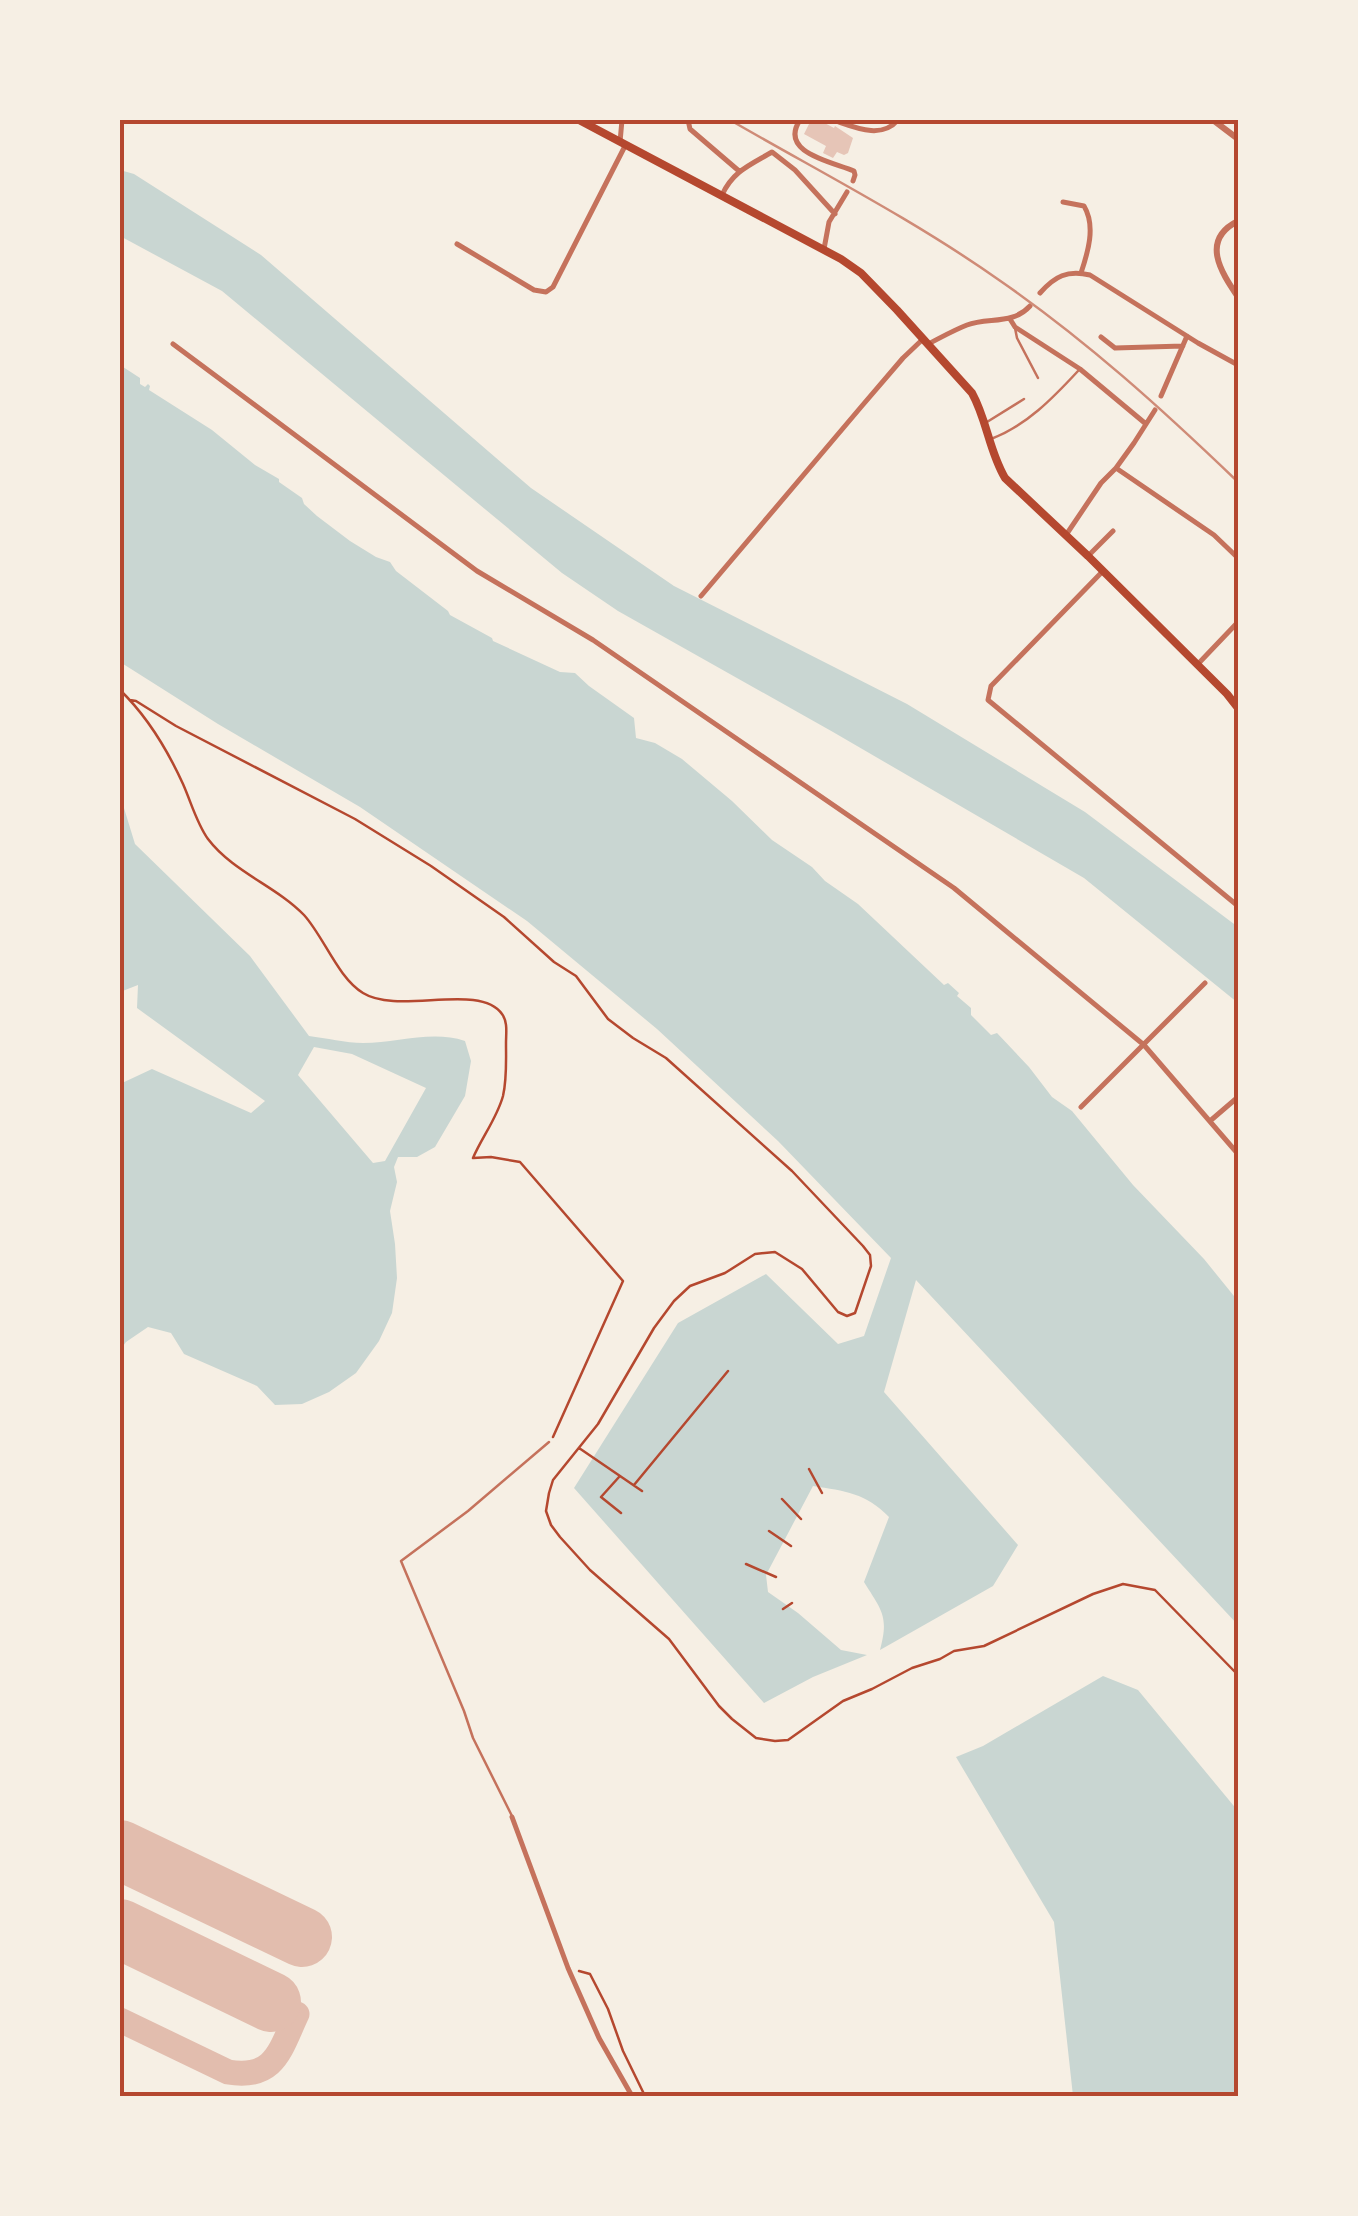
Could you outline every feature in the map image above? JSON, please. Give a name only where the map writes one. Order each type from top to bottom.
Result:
[{"type":"main road","points":[[579,120],[824,249],[860,273],[972,392],[983,413],[994,458],[1005,478],[1238,708]]},
{"type":"street","points":[[458,244],[534,290],[546,292],[553,287],[622,144],[622,120]]},
{"type":"street","points":[[688,120],[690,129],[739,171]]},
{"type":"street","points":[[800,120],[794,132],[796,143],[830,164],[854,171],[854,180]]},
{"type":"street","points":[[833,120],[858,129],[881,131],[898,120]]},
{"type":"street","points":[[1213,120],[1238,139]]},
{"type":"street","points":[[722,195],[728,181],[739,171],[772,152],[795,170],[835,214]]},
{"type":"street","points":[[824,249],[829,222],[848,192]]},
{"type":"street","points":[[1063,202],[1084,206],[1090,216],[1088,250],[1081,273]]},
{"type":"street","points":[[1238,221],[1224,231],[1217,260],[1238,297]]},
{"type":"street","points":[[1040,293],[1060,275],[1081,273],[1238,365]]},
{"type":"street","points":[[701,596],[903,358],[926,342],[969,324],[1010,319],[1030,306]]},
{"type":"street","points":[[1010,319],[1015,327],[1080,369],[1146,424]]},
{"type":"street","points":[[1161,396],[1187,336]]},
{"type":"street","points":[[1101,338],[1115,348],[1183,346]]},
{"type":"street","points":[[173,344],[477,571],[594,640],[954,888],[1144,1045],[1238,1154]]},
{"type":"street","points":[[1066,535],[1154,410]]},
{"type":"street","points":[[1116,468],[1214,535],[1238,558]]},
{"type":"street","points":[[1088,556],[1112,531]]},
{"type":"street","points":[[1103,571],[990,686],[988,700],[1238,906]]},
{"type":"street","points":[[1198,665],[1238,622]]},
{"type":"street","points":[[1081,1108],[1205,983]]},
{"type":"street","points":[[1210,1120],[1238,1097]]},
{"type":"street","points":[[512,1817],[568,1968],[599,2038],[632,2096]]},
{"type":"lane","points":[[1015,327],[1038,378]]},
{"type":"lane","points":[[989,439],[1022,423],[1080,369]]},
{"type":"lane","points":[[985,423],[1024,400]]},
{"type":"lane","points":[[512,1817],[473,1738],[401,1561],[550,1442]]},
{"type":"path","points":[[120,690],[166,748],[208,840],[303,914],[352,984],[378,999],[472,999],[488,1002],[500,1010],[506,1033],[503,1094],[473,1158],[520,1162],[623,1281],[550,1442]]},
{"type":"path","points":[[130,700],[355,820],[504,917],[554,962],[576,976],[608,1019],[666,1058],[792,1171],[870,1256],[871,1266],[855,1314],[847,1316],[838,1312],[802,1270],[775,1252],[755,1254],[726,1273],[690,1286],[654,1328],[598,1424],[553,1480],[546,1511],[552,1525],[590,1570],[669,1639],[719,1706],[756,1738],[788,1740],[843,1701],[912,1668],[954,1651],[984,1646],[1092,1594],[1123,1584],[1156,1590],[1238,1674]]},
{"type":"path","points":[[634,1486],[728,1371]]},
{"type":"path","points":[[578,1448],[642,1491]]},
{"type":"path","points":[[809,1469],[822,1492]]},
{"type":"path","points":[[620,1476],[602,1497],[620,1514]]},
{"type":"path","points":[[782,1499],[801,1519]]},
{"type":"path","points":[[770,1531],[790,1546]]},
{"type":"path","points":[[746,1564],[776,1577]]},
{"type":"path","points":[[783,1609],[792,1602]]},
{"type":"path","points":[[568,1968],[590,1974],[646,2096]]},
{"type":"shaded area","points":[[120,170],[134,174],[261,255],[531,488],[674,586],[907,704],[1085,812],[1238,927],[1238,1003],[1084,878],[618,611],[562,573],[222,291],[120,236]]},
{"type":"shaded area","points":[[120,365],[140,378],[140,384],[148,384],[149,390],[279,479],[350,541],[390,562],[450,615],[493,641],[560,672],[575,673],[634,718],[636,738],[655,743],[682,759],[772,840],[858,904],[944,985],[948,983],[959,993],[957,996],[971,1008],[971,1015],[991,1035],[997,1033],[1052,1097],[1072,1111],[1133,1185],[1204,1259],[1238,1301],[1238,1625],[916,1280],[884,1392],[1018,1545],[993,1586],[880,1650],[882,1614],[864,1582],[889,1517],[863,1498],[813,1486],[766,1575],[768,1592],[841,1650],[867,1655],[764,1703],[574,1488],[678,1323],[766,1274],[838,1344],[864,1336],[891,1258],[778,1141],[657,1029],[527,921],[360,807],[120,662]]},
{"type":"shaded area","points":[[120,795],[135,844],[250,956],[309,1036],[363,1043],[427,1037],[465,1041],[471,1061],[465,1096],[435,1147],[417,1157],[398,1157],[394,1167],[397,1182],[390,1211],[397,1278],[392,1313],[379,1341],[356,1373],[329,1392],[302,1404],[275,1405],[257,1386],[184,1354],[171,1333],[148,1327],[120,1350],[120,1084],[152,1069],[251,1113],[265,1101],[137,1008],[138,985],[120,992]],"holes":[[[314,1047],[352,1054],[426,1088],[385,1161],[373,1163],[298,1075]]]},
{"type":"shaded area","points":[[1103,1676],[1138,1690],[1238,1811],[1238,2096],[1073,2096],[1054,1922],[956,1757],[983,1746]]},
{"type":"building","points":[[811,120],[835,126],[853,138],[848,153],[837,152],[833,158],[823,153],[826,146],[804,134]]},
{"type":"taxiway","points":[[120,2020],[228,2072],[244,2073],[266,2067],[274,2060],[297,2014],[271,2002]]},
{"type":"runway","points":[[120,1850],[302,1937]]},
{"type":"runway","points":[[120,1929],[271,2002]]},
{"type":"railway","points":[[730,120],[900,217],[999,280],[1123,376],[1238,482]]}]
